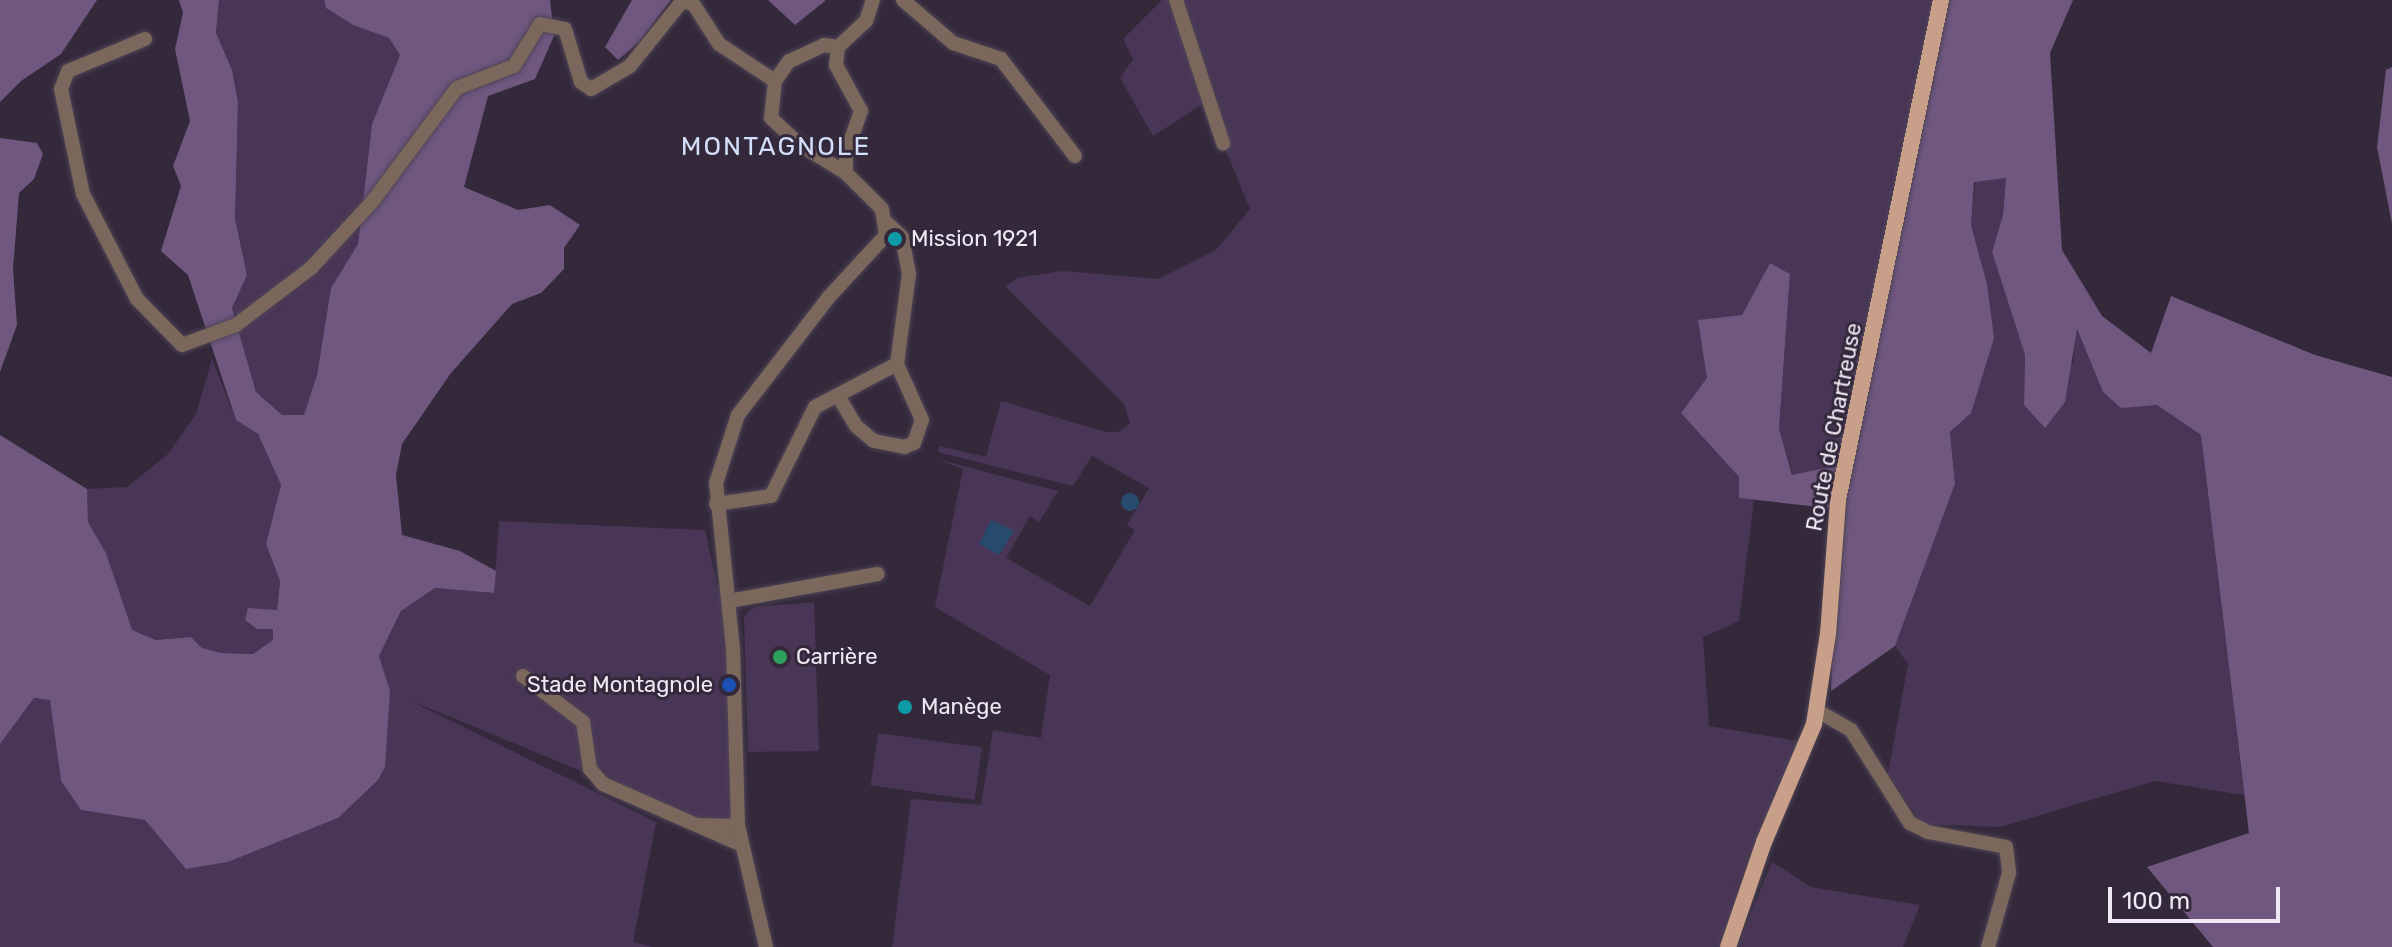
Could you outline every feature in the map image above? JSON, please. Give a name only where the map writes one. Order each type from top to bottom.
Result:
[{"type":"main road","name":"Route de Chartreuse","points":[[1728,947],[1764,842],[1802,761],[1816,710],[1828,634],[1838,500],[1941,0]]},
{"type":"street","points":[[145,39],[68,71],[61,89],[83,194],[137,299],[182,345],[236,325],[311,268],[372,202],[457,88],[514,66],[540,24],[565,29],[581,82],[591,89],[630,66],[683,0],[694,5],[719,44],[775,81]]},
{"type":"street","points":[[846,173],[846,154],[861,111],[836,65],[838,47],[866,21],[873,0]]},
{"type":"street","points":[[903,0],[953,43],[1001,59],[1075,156]]},
{"type":"street","points":[[1176,0],[1223,143]]},
{"type":"street","points":[[838,47],[824,45],[797,55],[775,81],[774,126],[846,173],[876,201],[887,223],[902,237],[909,274],[897,364],[922,420],[914,443],[904,447],[874,441],[856,426],[838,396]]},
{"type":"street","points":[[766,947],[738,826],[729,601],[716,504],[718,470],[738,415],[828,298],[883,238],[887,223]]},
{"type":"street","points":[[716,504],[771,496],[815,407],[897,364]]},
{"type":"street","points":[[729,601],[878,574]]},
{"type":"street","points":[[523,676],[583,722],[590,769],[603,784],[697,825],[711,836],[742,845]]},
{"type":"street","points":[[1816,710],[1851,730],[1910,823],[1928,832],[2006,847],[2009,873],[1988,947]]},
{"type":"street","points":[[697,825],[738,826]]},
{"type":"shaded area","points":[[0,0],[97,0],[61,54],[21,81],[0,102]]},
{"type":"shaded area","points":[[179,0],[219,0],[216,33],[232,70],[238,102],[235,219],[247,275],[232,308],[256,392],[282,415],[304,415],[317,375],[331,288],[358,244],[372,124],[400,55],[389,38],[353,25],[326,8],[324,0],[550,0],[554,36],[535,79],[488,96],[464,187],[518,210],[550,205],[580,225],[564,248],[564,269],[541,293],[512,304],[451,373],[402,444],[396,475],[402,535],[460,551],[496,571],[494,593],[435,588],[401,611],[379,656],[390,691],[385,767],[378,780],[338,818],[228,862],[186,869],[145,820],[81,810],[61,781],[50,700],[34,698],[0,744],[0,435],[87,489],[88,522],[106,553],[132,630],[156,640],[191,637],[202,648],[222,653],[253,654],[273,640],[273,629],[257,629],[245,620],[248,608],[277,610],[280,581],[266,544],[281,485],[258,434],[236,420],[188,275],[161,251],[181,186],[173,166],[190,121],[175,49],[183,13]]},
{"type":"shaded area","points":[[219,0],[324,0],[326,8],[353,25],[389,38],[400,55],[372,124],[358,244],[331,288],[317,375],[304,415],[282,415],[256,392],[232,308],[247,275],[235,219],[238,102],[232,70],[216,33]]},
{"type":"shaded area","points":[[632,0],[671,0],[639,42],[618,60],[605,47]]},
{"type":"shaded area","points":[[768,0],[825,0],[825,1],[795,25]]},
{"type":"shaded area","points":[[1162,0],[1946,0],[1835,466],[1793,476],[1779,429],[1790,274],[1770,263],[1742,315],[1699,320],[1707,379],[1681,413],[1739,477],[1739,498],[1754,500],[1739,621],[1703,637],[1709,726],[1803,742],[1720,947],[892,947],[911,799],[981,805],[993,730],[1041,738],[1050,675],[935,607],[963,469],[937,459],[1058,491],[1039,522],[1030,516],[1006,558],[1090,606],[1135,530],[1127,525],[1149,488],[1092,456],[1073,486],[938,452],[939,446],[986,457],[1001,401],[1106,432],[1118,432],[1130,423],[1124,404],[1006,287],[1017,278],[1062,271],[1159,279],[1216,250],[1250,209],[1206,102],[1153,136],[1120,78],[1133,59],[1123,39]]},
{"type":"shaded area","points":[[1946,0],[2073,0],[2050,53],[2062,250],[2102,316],[2151,353],[2171,296],[2315,355],[2392,377],[2392,947],[2213,947],[2147,867],[2249,833],[2201,435],[2157,405],[2121,408],[2103,392],[2077,329],[2065,402],[2045,428],[2024,405],[2025,355],[1992,252],[2003,215],[2006,178],[1974,182],[1971,225],[1987,284],[1994,338],[1971,413],[1950,432],[1955,484],[1895,646],[1831,691],[1837,509],[1739,498],[1739,477],[1681,413],[1707,378],[1698,320],[1742,315],[1770,263],[1790,274],[1779,429],[1792,475],[1835,466]]},
{"type":"shaded area","points":[[2392,67],[2392,224],[2377,147],[2386,70]]},
{"type":"shaded area","points":[[0,138],[37,143],[43,154],[34,179],[19,193],[13,269],[17,325],[0,372]]},
{"type":"shaded area","points":[[2006,177],[2003,215],[1992,252],[2025,355],[2024,405],[2073,363],[2076,327],[2103,392],[2157,405],[2201,435],[2244,795],[2155,781],[2000,827],[1922,824],[1888,774],[1908,664],[1895,646],[1955,484],[1950,432],[1971,413],[1987,284],[1971,225],[1975,181]]},
{"type":"shaded area","points":[[212,359],[236,420],[258,434],[281,485],[266,544],[280,581],[273,640],[253,654],[222,653],[202,648],[191,637],[156,640],[131,630],[106,553],[88,522],[87,489],[127,487],[168,454],[196,414]]},
{"type":"shaded area","points":[[499,521],[705,530],[717,585],[724,586],[737,809],[730,820],[697,819],[407,699],[656,822],[633,942],[653,947],[0,947],[0,744],[34,698],[50,700],[61,781],[81,810],[145,820],[186,869],[228,862],[338,818],[390,691],[379,656],[401,611],[435,588],[494,593]]},
{"type":"shaded area","name":"Carrière","points":[[814,602],[819,751],[748,752],[744,616],[754,607]]},
{"type":"shaded area","name":"Carrière","points":[[878,733],[982,748],[975,800],[871,785]]},
{"type":"shaded area","points":[[1772,862],[1811,887],[1920,905],[1903,947],[1737,947]]},
{"type":"water","points":[[1126,493],[1134,493],[1139,502],[1137,509],[1126,511],[1121,506],[1121,498]]},
{"type":"water","points":[[991,520],[1014,531],[999,555],[979,544]]},
{"type":"place","name":"Mission 1921","points":[[895,239]]},
{"type":"place","name":"Carrière","points":[[780,657]]},
{"type":"place","name":"Stade Montagnole","points":[[729,685]]},
{"type":"place","name":"Manège","points":[[905,707]]},
{"type":"district","name":"MONTAGNOLE","points":[[776,147]]}]
